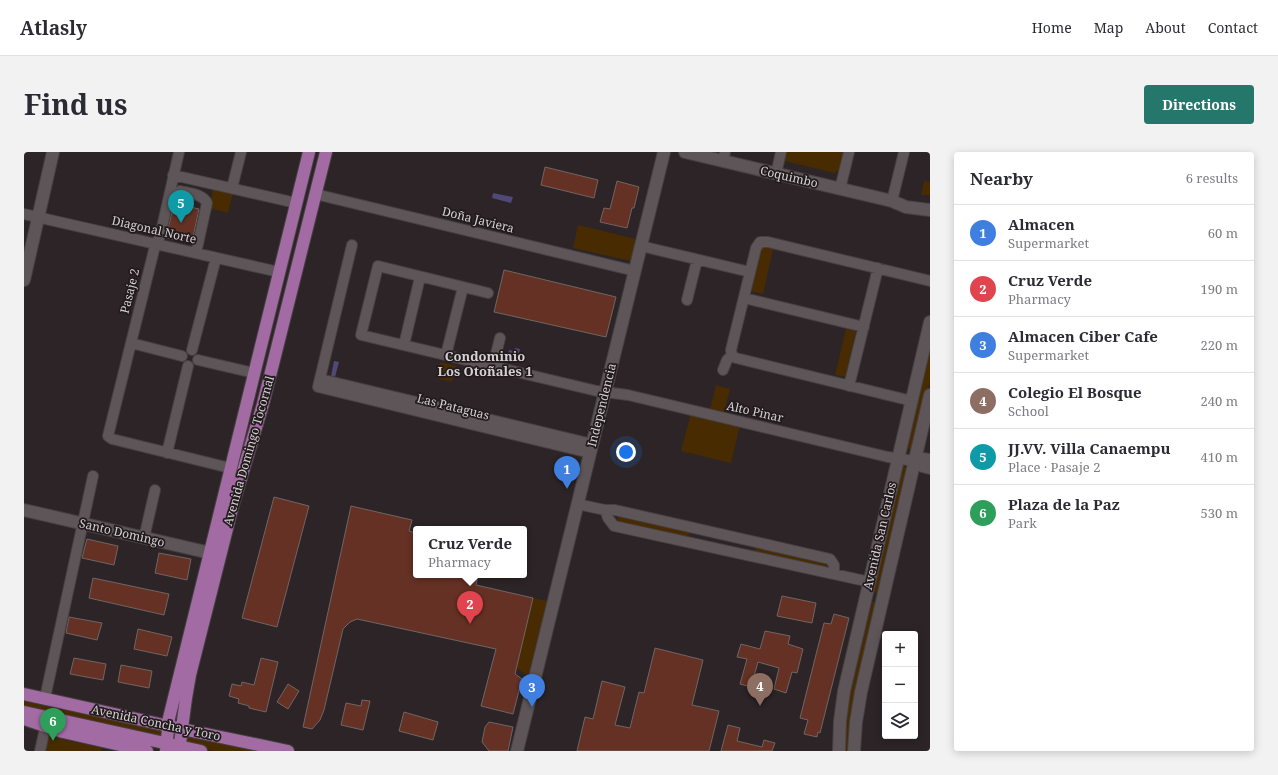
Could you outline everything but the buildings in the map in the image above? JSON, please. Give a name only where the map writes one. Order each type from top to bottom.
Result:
[{"type":"main road","name":"Avenida Domingo Tocornal","points":[[179,748],[190,675],[215,554],[230,468],[309,152]]},
{"type":"main road","name":"Avenida Domingo Tocornal","points":[[166,747],[168,726],[215,554],[233,505],[255,434],[326,152]]},
{"type":"main road","points":[[290,230],[296,236],[305,235]]},
{"type":"main road","points":[[286,246],[294,244],[300,246],[302,249]]},
{"type":"main road","points":[[262,341],[270,345],[278,345]]},
{"type":"main road","points":[[240,430],[247,434],[255,434]]},
{"type":"main road","name":"Avenida Concha y Toro","points":[[24,694],[288,751]]},
{"type":"main road","name":"Avenida Concha y Toro","points":[[24,712],[166,747],[201,751]]},
{"type":"main road","points":[[24,719],[71,734],[147,751]]},
{"type":"street","points":[[24,280],[53,152]]},
{"type":"street","name":"Pasaje 2","points":[[167,453],[112,439],[108,434],[152,255],[160,236],[178,152]]},
{"type":"street","points":[[232,188],[241,152]]},
{"type":"street","name":"Independencia","points":[[517,751],[664,152]]},
{"type":"street","name":"Coquimbo","points":[[685,152],[724,156],[776,174],[892,201],[906,207],[930,210]]},
{"type":"street","points":[[776,174],[781,152]]},
{"type":"street","points":[[840,189],[849,152]]},
{"type":"street","points":[[892,201],[904,152]]},
{"type":"street","points":[[173,175],[296,203]]},
{"type":"street","points":[[180,191],[202,197],[207,203],[196,253]]},
{"type":"street","name":"Doña Javiera","points":[[315,194],[635,271]]},
{"type":"street","name":"Coquimbo","points":[[892,201],[930,202]]},
{"type":"street","name":"Diagonal Norte","points":[[24,214],[279,272]]},
{"type":"street","points":[[723,370],[732,355],[731,350],[750,272],[756,248],[760,242],[768,242],[930,281]]},
{"type":"street","name":"Las Pataguas","points":[[352,245],[318,387],[591,448]]},
{"type":"street","points":[[641,246],[750,272]]},
{"type":"street","points":[[192,350],[216,258]]},
{"type":"street","points":[[687,300],[697,260]]},
{"type":"street","name":"Alto Pinar","points":[[420,276],[378,266],[362,334],[596,391],[605,391],[632,396],[914,462]]},
{"type":"street","points":[[849,386],[878,268]]},
{"type":"street","points":[[404,345],[420,276],[488,293]]},
{"type":"street","points":[[446,355],[463,287]]},
{"type":"street","points":[[744,298],[864,327]]},
{"type":"street","name":"Avenida San Carlos","points":[[839,751],[840,720],[844,690],[930,322]]},
{"type":"street","points":[[493,366],[500,338]]},
{"type":"street","points":[[131,343],[182,356]]},
{"type":"street","points":[[188,366],[182,361],[182,356],[185,351],[192,350],[198,355],[198,360]]},
{"type":"street","points":[[732,355],[736,358],[912,401]]},
{"type":"street","points":[[198,360],[254,373]]},
{"type":"street","points":[[188,366],[193,365],[198,360]]},
{"type":"street","points":[[188,366],[167,453],[230,468]]},
{"type":"street","name":"Avenida San Carlos","points":[[854,751],[858,707],[930,395]]},
{"type":"street","points":[[914,462],[923,458],[930,459]]},
{"type":"street","points":[[914,462],[922,467],[930,469]]},
{"type":"street","points":[[45,698],[93,476]]},
{"type":"street","points":[[144,538],[155,490]]},
{"type":"street","points":[[577,504],[605,510],[615,510],[830,558],[834,565],[834,574]]},
{"type":"street","name":"Santo Domingo","points":[[24,510],[215,554]]},
{"type":"street","points":[[605,510],[614,526],[834,574],[868,588],[880,607]]},
{"type":"street","points":[[40,751],[44,733]]},
{"type":"shaded area","points":[[784,152],[843,152],[839,170],[834,173],[785,161],[783,156]]},
{"type":"shaded area","points":[[924,181],[930,182],[930,195],[921,195]]},
{"type":"shaded area","points":[[213,189],[233,193],[228,213],[209,208]]},
{"type":"shaded area","points":[[493,193],[513,197],[511,203],[492,198]]},
{"type":"shaded area","points":[[578,225],[636,239],[631,261],[573,248]]},
{"type":"shaded area","points":[[761,247],[773,249],[763,294],[751,291]]},
{"type":"shaded area","points":[[846,329],[856,331],[845,377],[835,375]]},
{"type":"shaded area","points":[[930,346],[930,381],[914,446],[913,449],[909,449],[907,446]]},
{"type":"shaded area","points":[[515,348],[520,349],[518,357],[508,355],[509,350],[514,351]]},
{"type":"shaded area","points":[[334,361],[339,362],[335,377],[331,376]]},
{"type":"shaded area","points":[[440,362],[456,366],[452,382],[436,378]]},
{"type":"shaded area","points":[[716,385],[730,389],[722,420],[740,425],[731,463],[681,451],[691,413],[708,417]]},
{"type":"shaded area","points":[[902,465],[907,470],[878,595],[872,590]]},
{"type":"shaded area","points":[[619,515],[690,531],[688,539],[617,523]]},
{"type":"shaded area","points":[[756,546],[827,562],[825,570],[754,554]]},
{"type":"shaded area","points":[[533,598],[547,601],[528,677],[516,667]]},
{"type":"shaded area","points":[[872,602],[875,602],[861,670],[849,751],[844,751],[845,724],[849,698]]},
{"type":"shaded area","points":[[24,699],[262,751],[214,751],[24,708]]},
{"type":"shaded area","points":[[38,734],[102,748],[101,751],[34,751]]},
{"type":"place","name":"JJ.VV. Villa Canaempu","points":[[181,223]]},
{"type":"place","name":"Almacen","points":[[567,489]]},
{"type":"place","name":"Cruz Verde","points":[[470,624]]},
{"type":"place","name":"Colegio El Bosque","points":[[760,706]]},
{"type":"place","name":"Almacen Ciber Cafe","points":[[532,707]]},
{"type":"place","name":"Plaza de la Paz","points":[[53,741]]},
{"type":"district","name":"Condominio Los Otoñales 1","points":[[485,364]]}]
